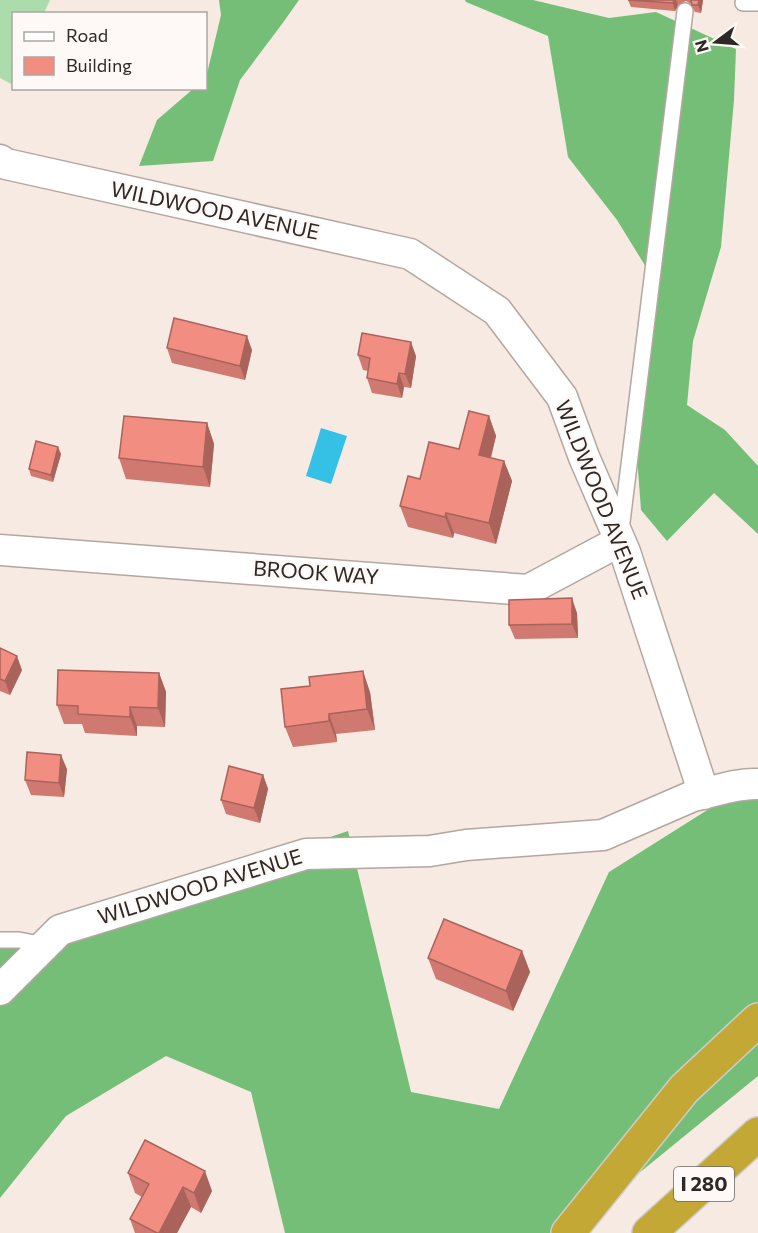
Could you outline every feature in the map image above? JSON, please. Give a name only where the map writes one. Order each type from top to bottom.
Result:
[{"type":"highway","points":[[568,1233],[684,1089],[758,1020]]},
{"type":"highway","name":"I 280","points":[[649,1233],[758,1134]]},
{"type":"street","name":"WILDWOOD AVENUE","points":[[0,160],[6,164],[410,254],[497,311],[562,397],[588,466],[625,552],[704,794]]},
{"type":"street","name":"BROOK WAY","points":[[0,550],[528,590],[620,541]]},
{"type":"street","name":"WILDWOOD AVENUE","points":[[0,990],[60,930],[306,854],[430,851],[466,845],[603,835],[693,796],[750,783],[758,784]]},
{"type":"lane","points":[[744,0],[743,3],[758,3]]},
{"type":"lane","points":[[620,541],[684,11]]},
{"type":"lane","points":[[0,940],[19,940],[45,945]]},
{"type":"green space","points":[[0,0],[50,0],[44,12],[12,12],[12,84],[0,78]]},
{"type":"green space","points":[[219,0],[299,0],[240,80],[213,161],[139,166],[157,120],[192,90],[207,90],[207,74],[221,15]]},
{"type":"green space","points":[[465,0],[533,0],[609,18],[656,12],[736,49],[734,100],[721,247],[693,341],[687,405],[725,430],[758,466],[758,534],[714,493],[667,541],[641,510],[634,417],[649,272],[617,220],[568,157],[548,36]]},
{"type":"green space","points":[[758,786],[758,1076],[633,1178],[584,1233],[285,1233],[251,1092],[166,1056],[66,1116],[0,1198],[0,944],[115,910],[348,831],[411,1092],[499,1109],[609,872],[720,802]]},
{"type":"water","points":[[321,428],[347,436],[331,484],[306,476]]},
{"type":"building","points":[[628,0],[674,0],[673,3]]},
{"type":"building","points":[[691,0],[699,0],[698,5],[692,5]]},
{"type":"building","points":[[174,318],[247,336],[240,366],[167,348]]},
{"type":"building","points":[[362,333],[411,342],[405,374],[399,373],[397,384],[367,378],[370,358],[358,355]]},
{"type":"building","points":[[469,411],[489,416],[479,455],[504,461],[489,523],[446,513],[445,517],[400,506],[408,476],[420,479],[429,442],[459,449]]},
{"type":"building","points":[[124,416],[207,423],[203,467],[119,458]]},
{"type":"building","points":[[36,441],[58,447],[51,475],[29,469]]},
{"type":"building","points":[[572,598],[572,624],[509,625],[509,600]]},
{"type":"building","points":[[0,648],[17,656],[5,681],[0,679]]},
{"type":"building","points":[[58,670],[159,673],[158,708],[130,707],[130,717],[78,714],[78,706],[57,705]]},
{"type":"building","points":[[363,671],[367,709],[329,714],[329,721],[285,727],[281,689],[310,686],[309,677]]},
{"type":"building","points":[[27,752],[61,755],[59,783],[25,780]]},
{"type":"building","points":[[229,766],[263,775],[254,808],[221,800]]},
{"type":"building","points":[[444,919],[522,951],[506,991],[428,958]]},
{"type":"building","points":[[145,1140],[205,1171],[194,1193],[183,1187],[159,1233],[130,1219],[149,1184],[128,1173]]}]
